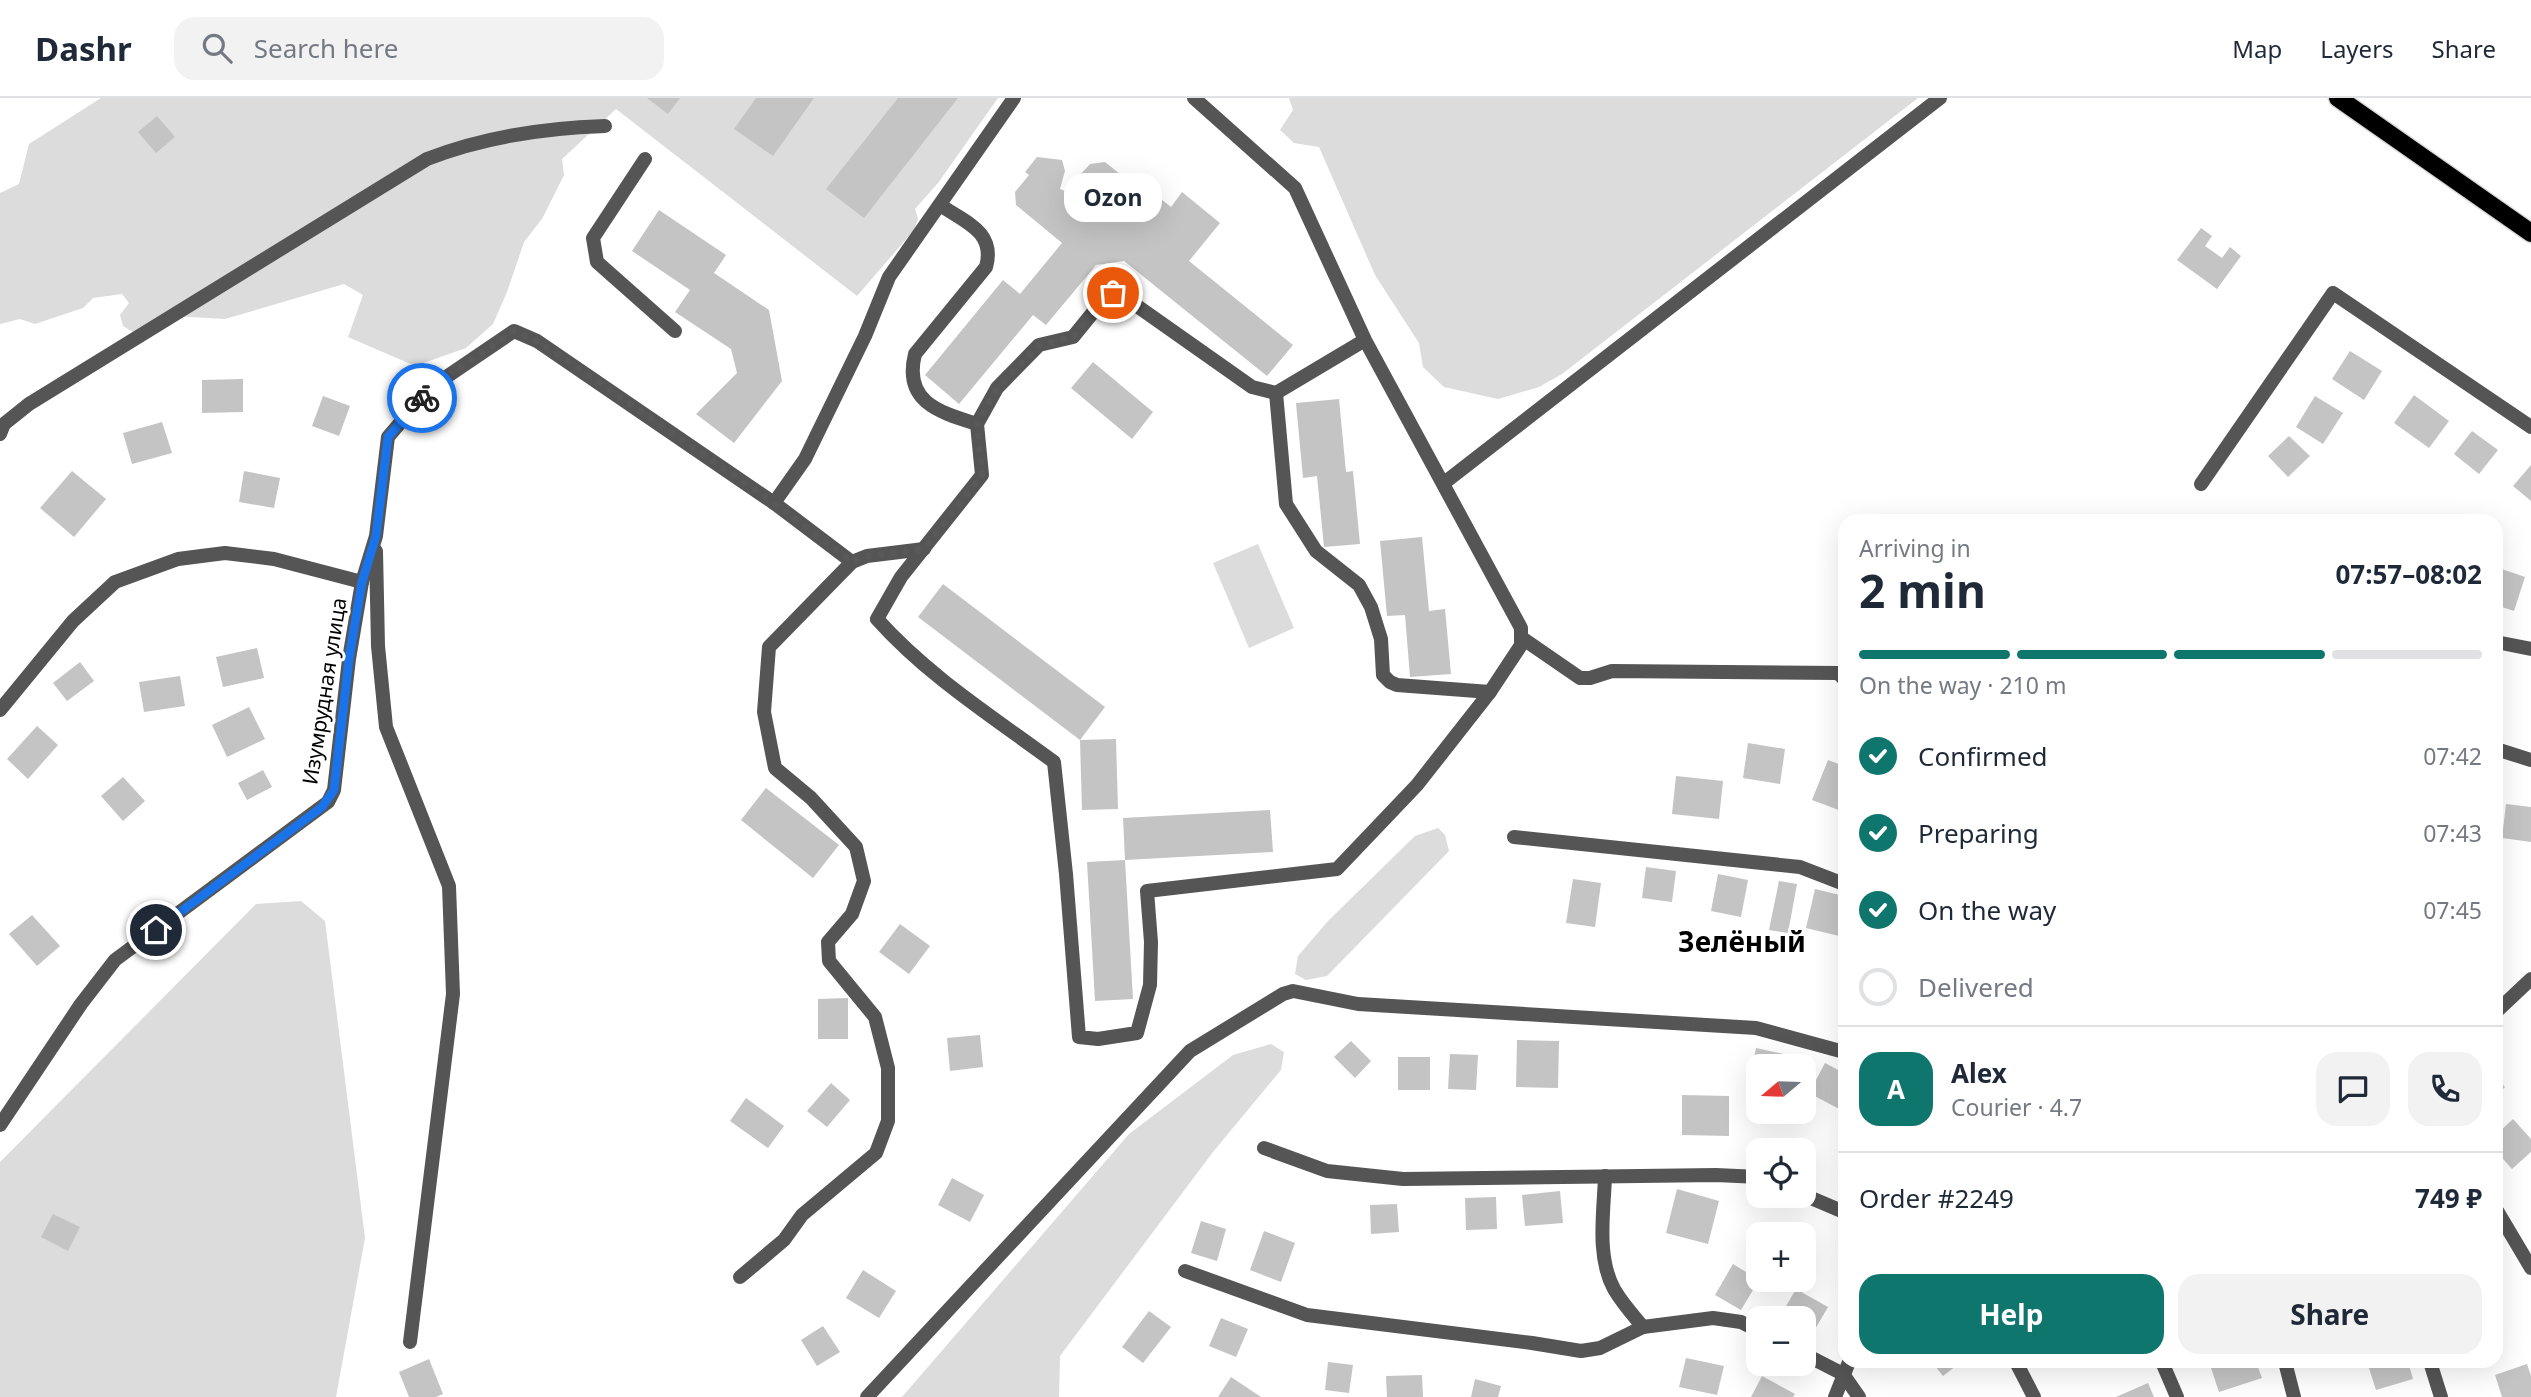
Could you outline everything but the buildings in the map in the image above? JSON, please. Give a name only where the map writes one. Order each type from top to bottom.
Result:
[{"type":"main road","points":[[2337,98],[2531,233]]},
{"type":"street","points":[[774,503],[804,459],[865,337],[889,277],[1014,98]]},
{"type":"street","points":[[1194,98],[1295,188],[1365,340],[1521,628],[1522,638],[1521,645],[1490,692],[1417,786],[1337,869],[1147,891],[1150,985],[1137,1033],[1098,1039],[1079,1037],[1054,762],[929,670],[900,645],[877,619],[901,577],[982,475],[977,424],[997,388],[1039,345],[1073,337],[1108,294],[1120,294],[1252,387],[1276,393],[1365,340]]},
{"type":"street","points":[[1444,484],[1940,98]]},
{"type":"street","points":[[0,433],[4,424],[29,404],[427,159],[455,148],[552,128],[605,126]]},
{"type":"street","points":[[645,159],[593,238],[597,262],[675,331]]},
{"type":"street","points":[[940,205],[984,235],[990,253],[986,267],[915,354],[911,370],[913,385],[926,402],[942,413],[977,424]]},
{"type":"street","points":[[2201,484],[2333,293],[2531,427]]},
{"type":"street","points":[[410,1342],[453,994],[449,886],[386,727],[377,646],[376,536],[388,437],[430,388],[514,331],[537,341],[774,503],[852,562]]},
{"type":"street","points":[[1276,393],[1286,504],[1316,551],[1359,585],[1371,607],[1381,639],[1383,675],[1396,685],[1490,692]]},
{"type":"street","name":"Изумрудная улица","points":[[0,1125],[81,1004],[115,960],[328,802],[334,790],[349,659],[362,582],[376,536]]},
{"type":"street","points":[[740,1276],[783,1240],[802,1215],[876,1153],[888,1121],[888,1068],[875,1017],[829,961],[828,942],[852,914],[864,881],[856,847],[811,798],[775,768],[764,712],[769,647],[852,562],[867,556],[924,549]]},
{"type":"street","points":[[0,710],[73,621],[115,582],[178,559],[225,553],[274,559],[362,582]]},
{"type":"street","points":[[1522,638],[1580,678],[1590,678],[1612,671],[1838,673]]},
{"type":"street","points":[[2503,643],[2531,649]]},
{"type":"street","points":[[2503,751],[2531,760]]},
{"type":"street","points":[[1514,837],[1800,867],[1838,882]]},
{"type":"street","points":[[2503,1005],[2531,979]]},
{"type":"street","points":[[867,1397],[1190,1051],[1283,994],[1293,992],[1359,1004],[1756,1028],[1838,1050]]},
{"type":"street","points":[[1264,1148],[1327,1171],[1403,1179],[1746,1176]]},
{"type":"street","points":[[1605,1176],[1603,1241],[1606,1267],[1613,1287],[1643,1327]]},
{"type":"street","points":[[1816,1200],[1838,1209]]},
{"type":"street","points":[[2503,1221],[2531,1268]]},
{"type":"street","points":[[1185,1271],[1307,1314],[1581,1351],[1600,1348],[1643,1327],[1725,1318],[1746,1324]]},
{"type":"street","points":[[1816,1358],[1838,1365]]},
{"type":"street","points":[[1835,1397],[1846,1368]]},
{"type":"street","points":[[1846,1368],[1859,1397]]},
{"type":"street","points":[[2019,1368],[2034,1397]]},
{"type":"street","points":[[2165,1368],[2177,1397]]},
{"type":"street","points":[[2287,1368],[2294,1397]]},
{"type":"street","points":[[2432,1368],[2441,1397]]},
{"type":"shaded area","points":[[101,98],[998,98],[938,183],[915,209],[918,219],[914,230],[857,296],[616,109],[562,159],[564,175],[542,219],[524,242],[493,324],[466,348],[415,366],[348,337],[363,295],[344,284],[225,319],[172,316],[133,332],[123,326],[120,315],[129,303],[122,294],[93,298],[83,308],[35,324],[20,319],[0,324],[0,193],[19,184],[29,144]]},
{"type":"shaded area","points":[[1289,98],[1918,98],[1562,374],[1539,387],[1498,399],[1444,387],[1423,367],[1419,343],[1375,275],[1319,147],[1294,143],[1280,130],[1293,110]]},
{"type":"shaded area","points":[[1258,544],[1294,628],[1249,648],[1213,563]]},
{"type":"shaded area","points":[[1438,828],[1445,835],[1449,851],[1327,976],[1306,980],[1295,974],[1298,956],[1328,921],[1415,836]]},
{"type":"shaded area","points":[[301,901],[325,921],[365,1238],[336,1397],[0,1397],[0,1162],[256,904]]},
{"type":"shaded area","points":[[1271,1044],[1284,1052],[1281,1070],[1213,1152],[1060,1356],[1059,1397],[902,1397],[1129,1134],[1233,1055]]},
{"type":"way so far","points":[[422,398],[430,388],[514,331],[559,355],[774,503],[852,562],[867,556],[924,549],[982,475],[977,424],[997,388],[1039,345],[1073,337],[1108,294],[1113,293]]},
{"type":"place","name":"Ozon","points":[[1113,293]]},
{"type":"district","name":"Зелёный","points":[[1742,941]]},
{"type":"route","points":[[156,930],[322,807],[334,790],[349,659],[362,582],[376,536],[388,437],[422,398]]}]
